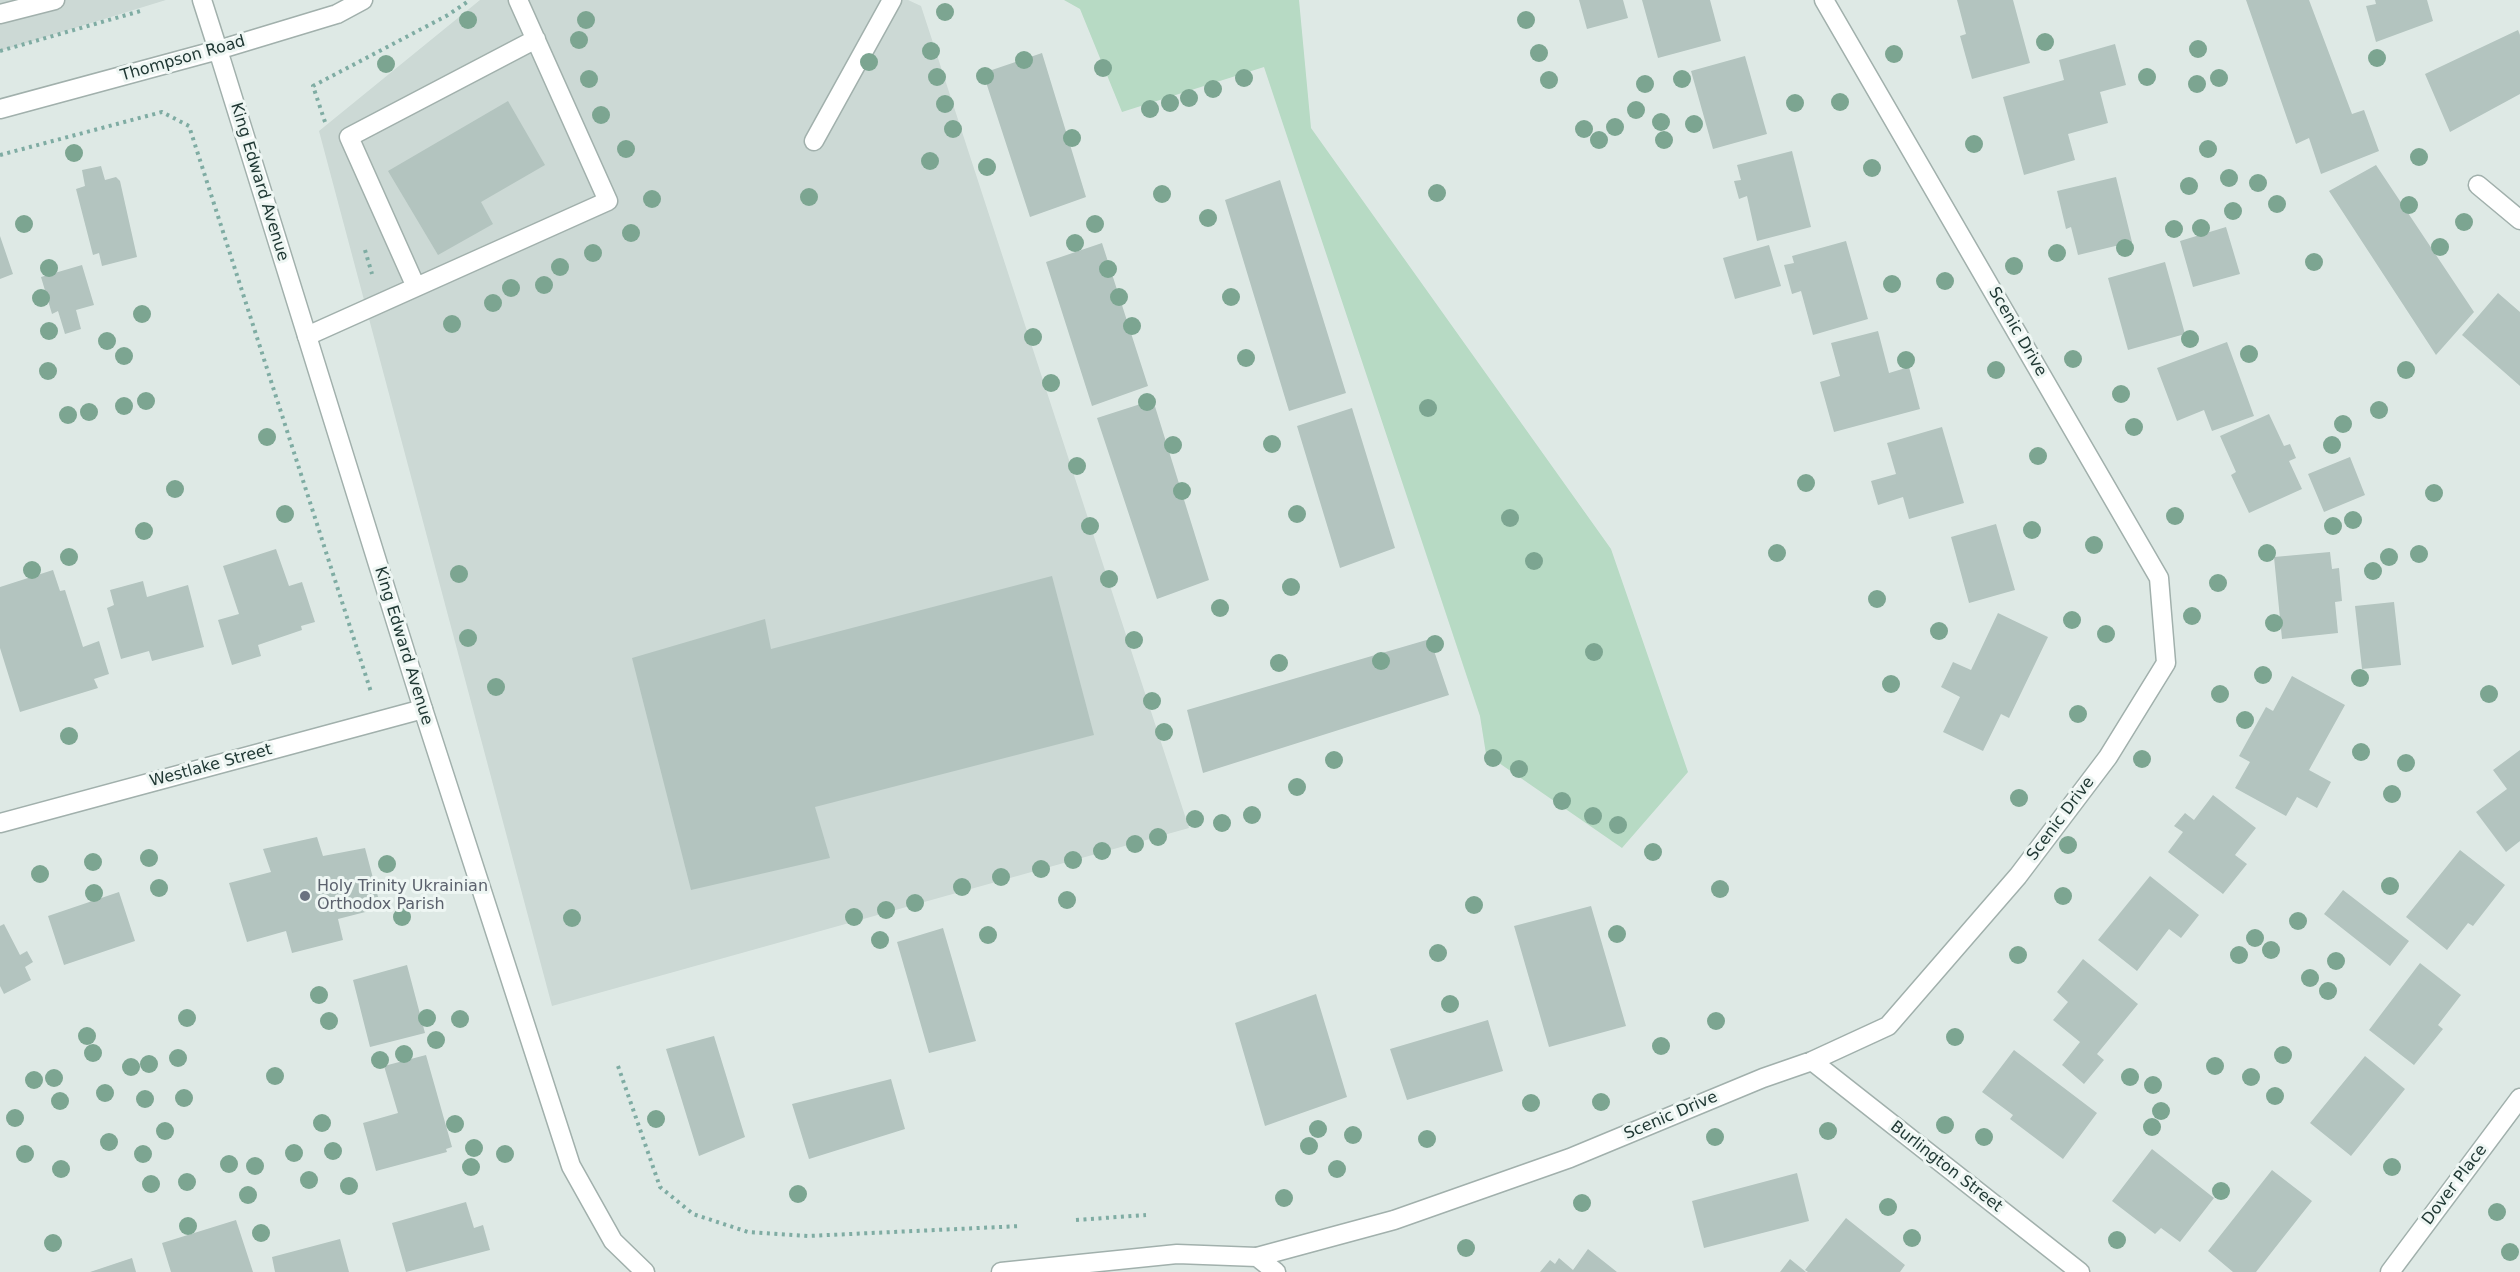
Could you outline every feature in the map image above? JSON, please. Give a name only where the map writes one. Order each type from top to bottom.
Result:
[{"type":"street","points":[[4,10],[55,0]]},
{"type":"street","name":"King Edward Avenue","points":[[202,0],[423,709],[572,1166],[613,1241],[645,1272]]},
{"type":"street","name":"Thompson Road","points":[[0,109],[218,50],[337,14],[363,0]]},
{"type":"street","points":[[307,336],[608,201],[518,0]]},
{"type":"street","points":[[814,141],[892,0]]},
{"type":"street","name":"Scenic Drive","points":[[1257,1257],[1394,1220],[1570,1158],[1763,1078],[1812,1061],[1888,1026],[2018,876],[2108,757],[2166,663],[2159,578],[1824,0]]},
{"type":"street","points":[[416,287],[348,137],[536,39]]},
{"type":"street","points":[[2478,185],[2520,220]]},
{"type":"street","name":"Westlake Street","points":[[0,823],[423,709]]},
{"type":"street","name":"Burlington Street","points":[[1812,1061],[2080,1272]]},
{"type":"street","name":"Dover Place","points":[[2390,1272],[2520,1098]]},
{"type":"street","points":[[1001,1272],[1177,1254],[1257,1257],[1276,1272]]},
{"type":"path","points":[[0,51],[144,10]]},
{"type":"path","points":[[0,155],[162,112],[189,126],[372,693]]},
{"type":"path","points":[[618,1066],[660,1186],[693,1214],[748,1232],[808,1236],[1021,1226]]},
{"type":"path","points":[[1077,1220],[1146,1215]]},
{"type":"shaded area","points":[[0,0],[166,0],[0,51]]},
{"type":"shaded area","points":[[480,0],[908,0],[921,6],[1189,828],[552,1006],[319,131]]},
{"type":"green space","points":[[1064,0],[1299,0],[1311,128],[1611,549],[1688,772],[1622,848],[1486,754],[1480,716],[1264,67],[1122,112],[1080,9]]},
{"type":"building","points":[[1579,0],[1623,0],[1628,18],[1587,29]]},
{"type":"building","points":[[1642,0],[1710,0],[1721,41],[1658,58]]},
{"type":"building","points":[[1957,0],[2013,0],[2030,63],[1972,79],[1960,36],[1966,34]]},
{"type":"building","points":[[2246,0],[2309,0],[2352,114],[2364,110],[2379,151],[2321,174],[2309,138],[2296,144]]},
{"type":"building","points":[[2375,0],[2427,0],[2433,21],[2376,42],[2366,6],[2376,4]]},
{"type":"building","points":[[2518,30],[2520,35],[2520,94],[2450,132],[2425,74]]},
{"type":"building","points":[[2115,44],[2126,85],[2100,92],[2108,123],[2068,134],[2075,160],[2024,175],[2003,97],[2064,80],[2059,60]]},
{"type":"building","points":[[1042,53],[1086,197],[1030,217],[983,73]]},
{"type":"building","points":[[1745,56],[1767,134],[1713,149],[1691,71]]},
{"type":"building","points":[[508,101],[545,165],[481,202],[493,224],[438,255],[388,171]]},
{"type":"building","points":[[1792,151],[1811,227],[1757,241],[1747,196],[1739,199],[1734,181],[1741,180],[1737,165]]},
{"type":"building","points":[[2376,165],[2474,312],[2436,355],[2329,191]]},
{"type":"building","points":[[101,166],[105,180],[116,177],[120,181],[137,257],[102,266],[99,253],[93,255],[76,189],[85,186],[82,170]]},
{"type":"building","points":[[2116,177],[2132,242],[2078,255],[2071,227],[2066,229],[2057,191]]},
{"type":"building","points":[[1280,180],[1346,393],[1289,411],[1225,200]]},
{"type":"building","points":[[2226,227],[2240,274],[2193,287],[2180,241]]},
{"type":"building","points":[[0,236],[13,274],[0,279]]},
{"type":"building","points":[[1846,241],[1868,319],[1813,335],[1801,291],[1792,294],[1784,265],[1794,263],[1792,256]]},
{"type":"building","points":[[1102,243],[1148,386],[1092,406],[1046,262]]},
{"type":"building","points":[[1769,245],[1781,286],[1735,299],[1723,258]]},
{"type":"building","points":[[2165,262],[2185,334],[2128,350],[2108,278]]},
{"type":"building","points":[[82,265],[94,305],[76,310],[81,329],[65,334],[58,311],[52,314],[41,277]]},
{"type":"building","points":[[2498,293],[2520,312],[2520,386],[2462,335]]},
{"type":"building","points":[[1878,331],[1889,373],[1909,367],[1920,409],[1834,432],[1820,382],[1840,376],[1831,343]]},
{"type":"building","points":[[2227,342],[2254,416],[2212,431],[2204,410],[2177,421],[2157,368]]},
{"type":"building","points":[[1153,400],[1209,580],[1157,599],[1097,418]]},
{"type":"building","points":[[1352,408],[1395,548],[1340,568],[1297,426]]},
{"type":"building","points":[[2269,414],[2284,446],[2290,444],[2296,458],[2289,461],[2302,489],[2249,513],[2231,475],[2236,472],[2220,436]]},
{"type":"building","points":[[1942,427],[1964,503],[1909,519],[1903,497],[1878,505],[1871,481],[1896,474],[1887,443]]},
{"type":"building","points":[[2350,457],[2365,495],[2324,512],[2308,474]]},
{"type":"building","points":[[1996,524],[2015,590],[1969,603],[1951,537]]},
{"type":"building","points":[[276,549],[289,586],[302,582],[315,622],[301,626],[302,630],[258,645],[261,656],[232,665],[218,620],[239,614],[223,566]]},
{"type":"building","points":[[2330,552],[2332,569],[2339,568],[2342,601],[2335,602],[2338,633],[2282,639],[2274,557]]},
{"type":"building","points":[[53,570],[60,591],[65,590],[83,647],[99,641],[109,674],[94,679],[98,688],[20,712],[0,648],[0,587]]},
{"type":"building","points":[[1052,576],[1094,735],[815,807],[830,858],[691,890],[632,658],[765,619],[771,649]]},
{"type":"building","points":[[143,581],[147,597],[188,585],[204,647],[152,661],[149,651],[121,659],[107,608],[114,605],[110,590]]},
{"type":"building","points":[[2394,602],[2401,665],[2362,669],[2355,606]]},
{"type":"building","points":[[1998,613],[2048,637],[2009,718],[2001,714],[1983,751],[1943,732],[1960,697],[1941,687],[1953,662],[1971,670]]},
{"type":"building","points":[[1430,639],[1449,695],[1203,773],[1187,710]]},
{"type":"building","points":[[2292,676],[2345,705],[2309,770],[2331,782],[2317,808],[2297,797],[2286,816],[2235,788],[2250,762],[2239,756],[2266,707],[2273,711]]},
{"type":"building","points":[[2520,750],[2520,841],[2506,852],[2476,812],[2507,789],[2493,770]]},
{"type":"building","points":[[2213,795],[2256,828],[2235,855],[2247,864],[2223,894],[2168,852],[2183,832],[2174,826],[2185,813],[2194,820]]},
{"type":"building","name":"Holy Trinity Ukrainian Orthodox Parish","points":[[317,837],[323,856],[365,848],[381,908],[338,919],[343,940],[292,953],[286,931],[247,942],[229,883],[271,872],[263,849]]},
{"type":"building","points":[[2460,850],[2505,885],[2473,926],[2468,923],[2447,950],[2406,917]]},
{"type":"building","points":[[2150,876],[2199,915],[2181,938],[2169,929],[2137,971],[2098,940]]},
{"type":"building","points":[[2343,890],[2409,941],[2390,966],[2324,914]]},
{"type":"building","points":[[119,892],[135,941],[64,965],[48,916]]},
{"type":"building","points":[[1591,906],[1626,1026],[1549,1047],[1514,926]]},
{"type":"building","points":[[4,924],[20,955],[27,951],[33,962],[25,967],[31,980],[4,994],[0,986],[0,926]]},
{"type":"building","points":[[943,928],[976,1041],[929,1053],[897,942]]},
{"type":"building","points":[[2083,959],[2138,1004],[2097,1054],[2104,1060],[2084,1084],[2062,1065],[2080,1042],[2053,1020],[2068,1002],[2057,992]]},
{"type":"building","points":[[2420,963],[2461,995],[2438,1025],[2443,1029],[2414,1065],[2369,1030]]},
{"type":"building","points":[[407,965],[425,1033],[370,1047],[353,980]]},
{"type":"building","points":[[1316,994],[1347,1097],[1265,1126],[1235,1023]]},
{"type":"building","points":[[1488,1020],[1503,1071],[1407,1100],[1390,1049]]},
{"type":"building","points":[[714,1036],[745,1137],[699,1156],[666,1049]]},
{"type":"building","points":[[2014,1050],[2097,1113],[2063,1159],[2010,1119],[2013,1115],[1982,1092]]},
{"type":"building","points":[[426,1055],[452,1147],[446,1149],[447,1152],[376,1171],[363,1123],[398,1113],[384,1066]]},
{"type":"building","points":[[2365,1056],[2405,1089],[2351,1156],[2310,1123]]},
{"type":"building","points":[[891,1079],[905,1129],[809,1159],[792,1104]]},
{"type":"building","points":[[2152,1149],[2214,1198],[2180,1242],[2161,1228],[2155,1234],[2112,1201]]},
{"type":"building","points":[[2272,1170],[2312,1201],[2256,1272],[2233,1272],[2208,1251]]},
{"type":"building","points":[[1797,1173],[1809,1221],[1704,1248],[1692,1201]]},
{"type":"building","points":[[466,1202],[474,1228],[483,1225],[490,1250],[406,1272],[392,1223]]},
{"type":"building","points":[[1846,1218],[1905,1265],[1900,1272],[1808,1272],[1805,1270]]},
{"type":"building","points":[[236,1220],[253,1272],[171,1272],[162,1243]]},
{"type":"building","points":[[340,1239],[349,1272],[275,1272],[272,1257]]},
{"type":"building","points":[[1588,1249],[1617,1272],[1540,1272],[1550,1260],[1555,1264],[1559,1258],[1573,1270]]},
{"type":"building","points":[[132,1258],[136,1272],[90,1272]]},
{"type":"building","points":[[1790,1259],[1806,1272],[1780,1272]]},
{"type":"place","name":"Holy Trinity Ukrainian Orthodox Parish","points":[[305,896]]}]
